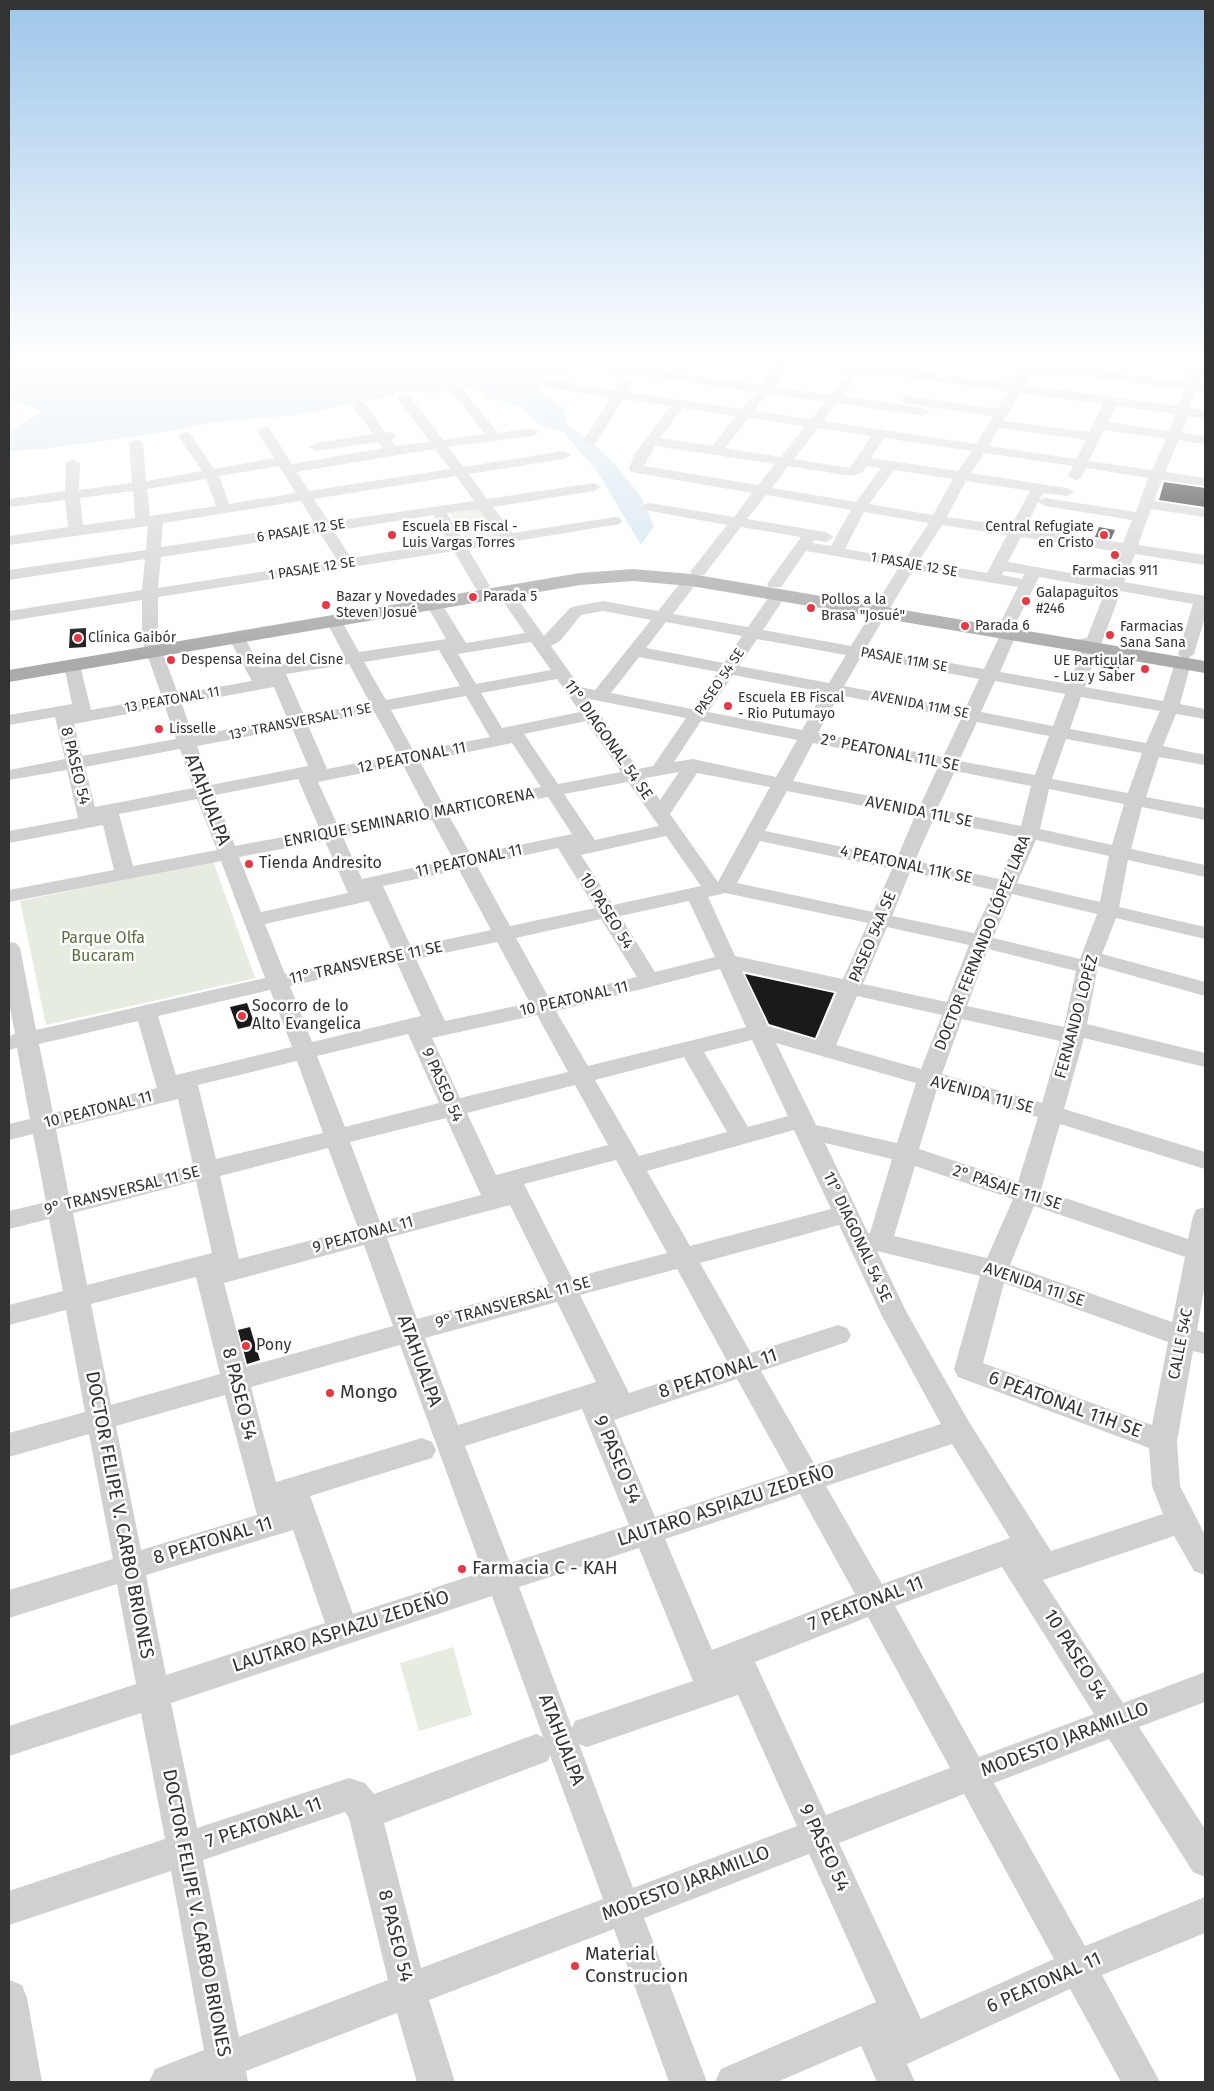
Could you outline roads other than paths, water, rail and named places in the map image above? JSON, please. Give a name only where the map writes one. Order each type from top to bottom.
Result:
[{"type":"main road","points":[[9,676],[72,665],[152,645],[482,586],[606,567],[649,566],[695,576],[1009,628],[1088,643],[1191,658],[1205,667]]},
{"type":"main road","points":[[9,663],[152,645],[236,637],[504,591],[618,575],[695,576]]},
{"type":"street","name":"ATAHUALPA","points":[[138,462],[154,553],[150,594],[152,645],[186,744],[276,982],[304,1050],[688,2082]]},
{"type":"street","points":[[203,462],[211,474],[224,509]]},
{"type":"street","points":[[284,462],[347,563]]},
{"type":"street","points":[[9,503],[312,462]]},
{"type":"street","points":[[450,462],[484,503],[509,538]]},
{"type":"street","points":[[9,540],[149,521],[523,462]]},
{"type":"street","points":[[638,462],[635,467],[648,473],[938,520],[1205,560]]},
{"type":"street","points":[[600,695],[785,462]]},
{"type":"street","points":[[788,462],[851,472],[857,470],[862,462]]},
{"type":"street","points":[[872,462],[961,477],[1035,494],[1143,511],[1205,513]]},
{"type":"street","points":[[971,462],[938,520],[834,688],[753,834],[711,890],[880,920],[1090,962],[1205,989]]},
{"type":"street","points":[[1071,462],[1205,482]]},
{"type":"street","name":"DOCTOR FERNANDO LÓPEZ LARA","points":[[870,1242],[907,1154],[928,1080],[954,1010],[981,941],[1029,833],[1041,783],[1075,691],[1088,643],[1115,585],[1163,462]]},
{"type":"street","points":[[73,463],[72,495],[76,530]]},
{"type":"street","points":[[1065,498],[1081,463]]},
{"type":"street","points":[[839,545],[860,506],[890,465]]},
{"type":"street","name":"6 PASAJE 12 SE","points":[[9,575],[594,486]]},
{"type":"street","points":[[996,572],[1035,494]]},
{"type":"street","name":"1 PASAJE 12 SE","points":[[650,507],[737,522],[806,540],[839,545],[909,564],[996,572],[1030,578],[1115,585],[1203,607]]},
{"type":"street","points":[[438,510],[482,586]]},
{"type":"street","name":"1 PASAJE 12 SE","points":[[9,616],[615,521]]},
{"type":"street","name":"PASEO 54 SE","points":[[660,769],[752,633],[806,540]]},
{"type":"street","name":"PASEO 54A SE","points":[[823,1050],[926,813],[972,714],[1030,578]]},
{"type":"street","name":"11° DIAGONAL 54 SE","points":[[504,591],[711,890],[727,960],[759,1031],[846,1214],[870,1242],[894,1316],[959,1430],[1027,1559]]},
{"type":"street","points":[[434,604],[471,690],[552,790],[587,842]]},
{"type":"street","name":"PASAJE 11M SE","points":[[538,640],[554,637],[576,611],[603,606],[1205,714]]},
{"type":"street","name":"FERNANDO LOPÉZ","points":[[968,1369],[995,1270],[1027,1194],[1051,1113],[1074,1032],[1090,962],[1108,911],[1120,852],[1136,800],[1152,750],[1191,658],[1203,607]]},
{"type":"street","points":[[334,621],[581,1076],[875,1600],[1141,2082]]},
{"type":"street","points":[[236,637],[259,679]]},
{"type":"street","name":"13 PEATONAL 11","points":[[9,720],[63,715],[171,700],[354,658],[452,646],[538,640]]},
{"type":"street","name":"AVENIDA 11M SE","points":[[635,651],[1205,760]]},
{"type":"street","name":"8 PASEO 54","points":[[72,665],[83,712]]},
{"type":"street","name":"13° TRANSVERSAL 11 SE","points":[[9,775],[186,744],[561,673]]},
{"type":"street","name":"9 PASEO 54","points":[[278,676],[298,723],[331,833],[405,955],[452,1109],[564,1289],[606,1401],[647,1531],[708,1679]]},
{"type":"street","name":"2° PEATONAL 11L SE","points":[[574,691],[1205,814]]},
{"type":"street","name":"8 PASEO 54","points":[[63,715],[88,818]]},
{"type":"street","name":"12 PEATONAL 11","points":[[9,837],[204,792],[409,759],[591,715]]},
{"type":"street","points":[[665,821],[693,766]]},
{"type":"street","name":"AVENIDA 11L SE","points":[[632,775],[660,769],[693,766],[1029,833],[1205,871]]},
{"type":"street","name":"ENRIQUE SEMINARIO MARTICORENA","points":[[9,896],[632,775]]},
{"type":"street","name":"8 PASEO 54","points":[[110,814],[125,872]]},
{"type":"street","name":"11 PEATONAL 11","points":[[253,920],[465,862],[587,842],[665,821]]},
{"type":"street","name":"4 PEATONAL 11K SE","points":[[753,834],[905,864],[1205,933]]},
{"type":"street","name":"10 PASEO 54","points":[[566,846],[650,981]]},
{"type":"street","name":"11° TRANSVERSE 11 SE","points":[[18,1041],[276,982],[711,890]]},
{"type":"street","name":"DOCTOR FELIPE V. CARBO BRIONES","points":[[9,953],[18,1041],[43,1124],[227,2071]]},
{"type":"street","points":[[727,960],[954,1010],[1074,1032],[1205,1060]]},
{"type":"street","name":"10 PEATONAL 11","points":[[9,1132],[178,1087],[304,1050],[543,1007],[727,960]]},
{"type":"street","name":"8 PASEO 54","points":[[146,1012],[178,1087],[206,1170],[217,1268],[236,1382],[270,1510]]},
{"type":"street","name":"9° TRANSVERSAL 11 SE","points":[[9,1220],[759,1031]]},
{"type":"street","name":"AVENIDA 11J SE","points":[[759,1031],[1051,1113],[1205,1160]]},
{"type":"street","points":[[690,1048],[742,1137]]},
{"type":"street","name":"9 PEATONAL 11","points":[[9,1314],[76,1297],[217,1268],[371,1232],[502,1189],[627,1159],[804,1126]]},
{"type":"street","name":"2° PASAJE 11I SE","points":[[804,1126],[907,1154],[1202,1253]]},
{"type":"street","name":"9° TRANSVERSAL 11 SE","points":[[9,1445],[408,1332],[846,1214]]},
{"type":"street","name":"CALLE 54C","points":[[1205,1216],[1194,1340],[1162,1442],[1162,1466],[1166,1486],[1182,1521],[1205,1560]]},
{"type":"street","name":"AVENIDA 11I SE","points":[[870,1242],[995,1270],[1194,1340]]},
{"type":"street","name":"8 PEATONAL 11","points":[[459,1436],[744,1366],[838,1335]]},
{"type":"street","name":"6 PEATONAL 11H SE","points":[[968,1369],[1162,1442]]},
{"type":"street","name":"LAUTARO ASPIAZU ZEDEÑO","points":[[9,1741],[959,1430]]},
{"type":"street","name":"8 PEATONAL 11","points":[[9,1604],[129,1568],[422,1450]]},
{"type":"street","points":[[299,1501],[343,1631]]},
{"type":"street","name":"7 PEATONAL 11","points":[[587,1732],[741,1666],[875,1600],[1027,1559],[1182,1521]]},
{"type":"street","name":"10 PASEO 54","points":[[1027,1559],[1116,1721],[1205,1860]]},
{"type":"street","name":"9 PASEO 54","points":[[741,1666],[818,1834],[892,2043]]},
{"type":"street","name":"MODESTO JARAMILLO","points":[[168,2082],[227,2071],[408,1990],[1205,1687]]},
{"type":"street","name":"7 PEATONAL 11","points":[[9,1908],[184,1850],[357,1804],[536,1750]]},
{"type":"street","name":"8 PASEO 54","points":[[357,1804],[408,1990],[436,2082]]},
{"type":"street","name":"6 PEATONAL 11","points":[[734,2082],[892,2043],[1205,1915]]},
{"type":"street","points":[[9,1998],[23,2082]]},
{"type":"water","points":[[589,462],[612,462],[642,498],[654,526],[641,545],[597,471]]},
{"type":"place","name":"Escuela EB Fiscal - Luis Vargas Torres","points":[[392,535]]},
{"type":"place","name":"Central Refugiate en Cristo","points":[[1104,535]]},
{"type":"place","name":"Farmacias 911","points":[[1115,555]]},
{"type":"place","name":"Parada 5","points":[[473,597]]},
{"type":"place","name":"Galapaguitos #246","points":[[1026,601]]},
{"type":"place","name":"Bazar y Novedades Steven Josué","points":[[326,605]]},
{"type":"place","name":"Pollos a la Brasa \"Josué\"","points":[[811,608]]},
{"type":"place","name":"Parada 6","points":[[965,626]]},
{"type":"place","name":"Farmacias Sana Sana","points":[[1110,635]]},
{"type":"place","name":"Clínica Gaibór","points":[[78,638]]},
{"type":"place","name":"Despensa Reina del Cisne","points":[[171,660]]},
{"type":"place","name":"UE Particular - Luz y Saber","points":[[1145,669]]},
{"type":"place","name":"Escuela EB Fiscal - Rio Putumayo","points":[[728,706]]},
{"type":"place","name":"Lisselle","points":[[159,729]]},
{"type":"place","name":"Tienda Andresito","points":[[249,864]]},
{"type":"place","name":"Socorro de lo Alto Evangelica","points":[[242,1016]]},
{"type":"place","name":"Pony","points":[[246,1346]]},
{"type":"place","name":"Mongo","points":[[330,1393]]},
{"type":"place","name":"Farmacia C - KAH","points":[[462,1569]]},
{"type":"place","name":"Material Construcion","points":[[575,1966]]},
{"type":"park label","name":"Parque Olfa Bucaram","points":[[103,948]]}]
